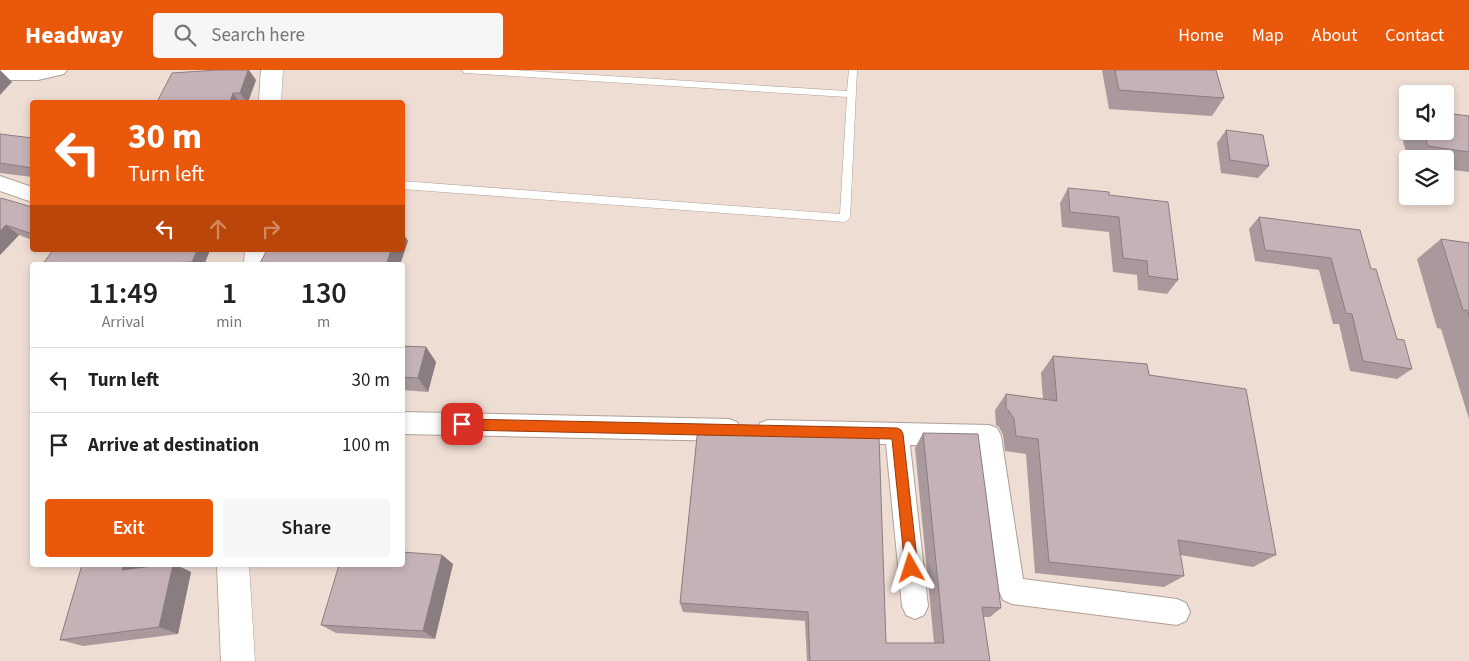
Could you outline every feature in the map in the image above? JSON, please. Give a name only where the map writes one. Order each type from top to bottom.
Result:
[{"type":"street","points":[[0,74],[38,74],[58,70]]},
{"type":"street","points":[[270,100],[272,70]]},
{"type":"street","points":[[0,183],[30,194]]},
{"type":"street","points":[[405,423],[989,436],[1012,591],[1177,612]]},
{"type":"street","points":[[897,434],[915,606]]},
{"type":"street","points":[[233,567],[238,661]]},
{"type":"lane","points":[[465,70],[852,94]]},
{"type":"lane","points":[[405,185],[845,218],[853,70]]},
{"type":"building","points":[[248,70],[240,93],[233,93],[231,100],[158,100],[172,73]]},
{"type":"building","points":[[1115,70],[1216,70],[1224,98],[1119,90]]},
{"type":"building","points":[[1454,114],[1469,116],[1469,152],[1428,146],[1426,140],[1454,140]]},
{"type":"building","points":[[1226,130],[1263,135],[1269,166],[1230,160]]},
{"type":"building","points":[[0,134],[30,138],[30,168],[0,163]]},
{"type":"building","points":[[1068,188],[1109,192],[1109,195],[1168,202],[1178,280],[1148,276],[1147,261],[1123,258],[1119,217],[1070,212]]},
{"type":"building","points":[[0,199],[30,206],[30,233],[6,225],[0,231]]},
{"type":"building","points":[[1259,217],[1360,230],[1371,269],[1376,269],[1397,339],[1404,340],[1412,369],[1363,361],[1352,314],[1346,313],[1331,258],[1265,250]]},
{"type":"building","points":[[1441,239],[1469,243],[1469,316],[1467,310],[1463,310]]},
{"type":"building","points":[[52,252],[196,252],[192,262],[44,262]]},
{"type":"building","points":[[266,252],[390,252],[387,262],[261,262]]},
{"type":"building","points":[[405,346],[426,347],[418,378],[405,377]]},
{"type":"building","points":[[1053,356],[1147,364],[1149,375],[1246,389],[1276,555],[1178,540],[1184,576],[1049,562],[1038,439],[1016,436],[1014,419],[1006,409],[1006,394],[1057,401]]},
{"type":"building","points":[[698,427],[879,436],[886,643],[944,643],[923,433],[978,434],[1001,608],[982,607],[990,661],[810,661],[808,612],[680,603]]},
{"type":"building","points":[[405,552],[442,555],[423,631],[321,625],[338,567],[405,567]]},
{"type":"building","points":[[81,567],[123,567],[122,570],[145,567],[173,567],[159,627],[60,640]]},
{"type":"route","points":[[462,424],[897,434],[911,568]]}]
